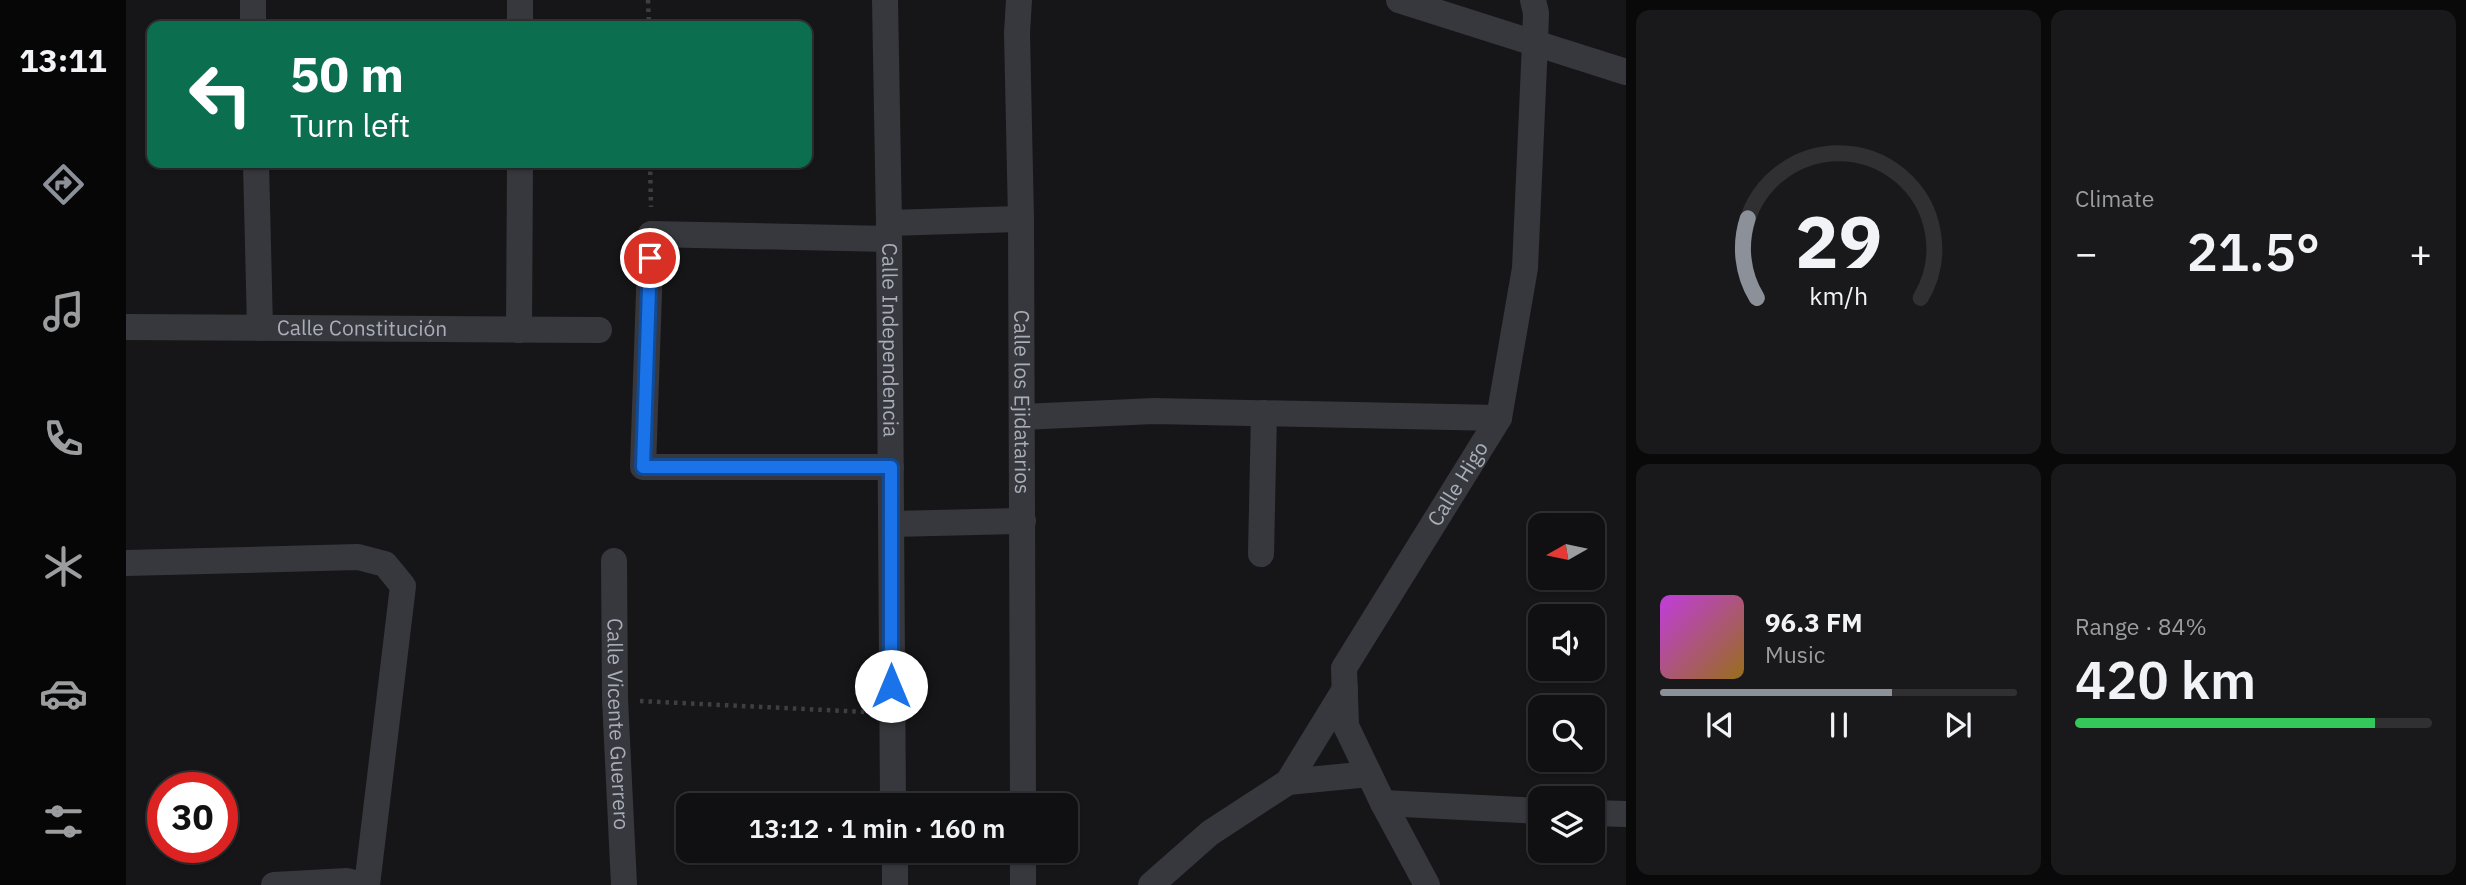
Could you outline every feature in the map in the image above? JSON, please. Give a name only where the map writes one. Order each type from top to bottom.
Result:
[{"type":"street","points":[[253,0],[253,21]]},
{"type":"street","points":[[520,0],[520,21]]},
{"type":"street","name":"Calle Independencia","points":[[885,0],[893,793]]},
{"type":"street","name":"Calle los Ejidatarios","points":[[1019,0],[1017,33],[1021,219],[1023,793]]},
{"type":"street","points":[[1399,0],[1626,72]]},
{"type":"street","name":"Calle Higo","points":[[1427,885],[1382,803],[1346,726],[1344,668],[1499,418],[1525,268],[1536,13],[1533,0]]},
{"type":"street","points":[[256,168],[260,328]]},
{"type":"street","points":[[519,330],[520,168]]},
{"type":"street","points":[[891,467],[643,467],[651,234],[889,231],[1021,219]]},
{"type":"street","name":"Calle Constitución","points":[[126,327],[599,330]]},
{"type":"street","points":[[1022,417],[1154,411],[1499,418]]},
{"type":"street","points":[[1261,554],[1264,413]]},
{"type":"street","points":[[891,524],[1023,521]]},
{"type":"street","points":[[126,563],[358,557],[385,564],[402,586],[367,885]]},
{"type":"street","name":"Calle Vicente Guerrero","points":[[614,561],[615,699],[624,885]]},
{"type":"street","points":[[1151,885],[1210,833],[1288,782],[1345,689]]},
{"type":"street","points":[[1288,782],[1369,774]]},
{"type":"street","points":[[1382,803],[1528,810]]},
{"type":"street","points":[[1605,813],[1626,814]]},
{"type":"street","points":[[895,863],[895,885]]},
{"type":"street","points":[[1023,863],[1023,885]]},
{"type":"street","points":[[274,885],[347,881],[362,885]]},
{"type":"path","points":[[648,0],[649,21]]},
{"type":"path","points":[[650,168],[651,234]]},
{"type":"path","points":[[615,699],[891,713]]},
{"type":"route","points":[[650,258],[643,467],[891,467],[891,686]]}]
